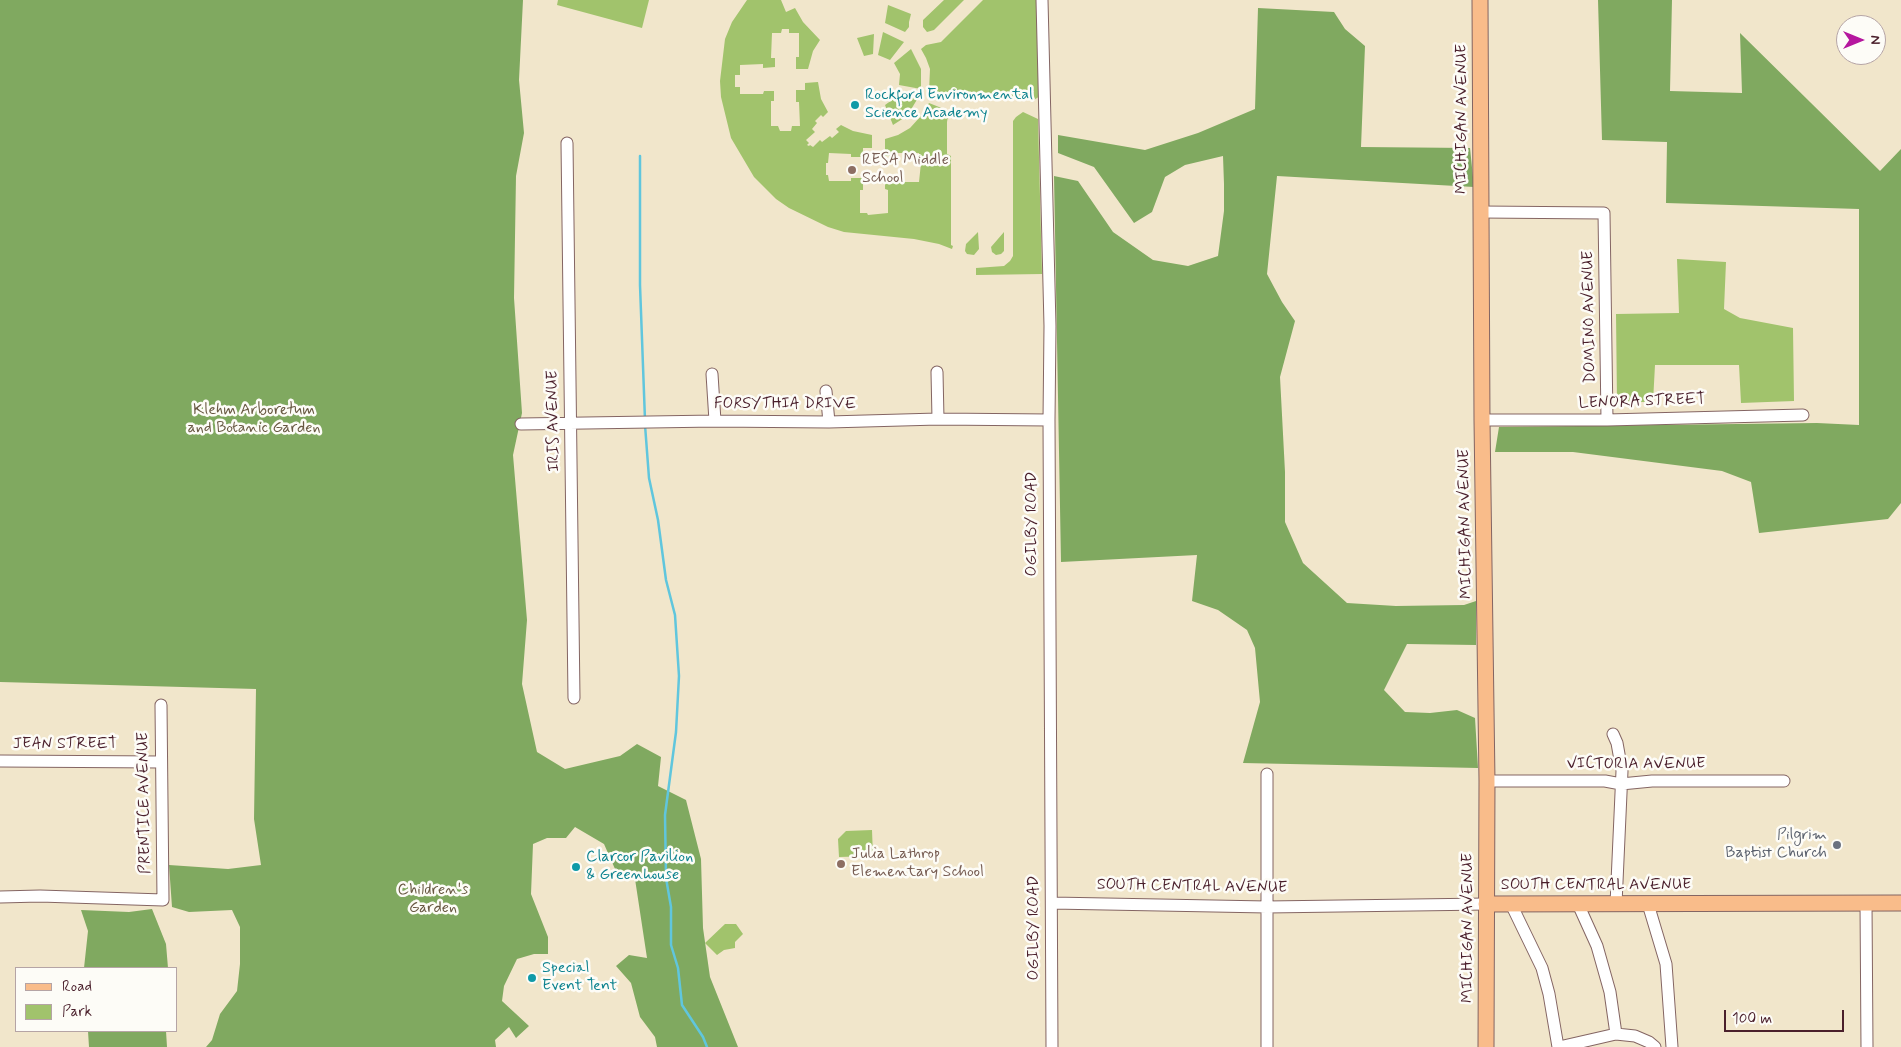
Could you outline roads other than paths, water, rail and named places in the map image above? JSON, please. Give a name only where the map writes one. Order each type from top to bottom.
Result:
[{"type":"main road","name":"MICHIGAN AVENUE","points":[[1480,0],[1482,420],[1487,781],[1486,1047]]},
{"type":"main road","name":"SOUTH CENTRAL AVENUE","points":[[1486,904],[1901,903]]},
{"type":"street","name":"OGILBY ROAD","points":[[1042,0],[1050,326],[1048,420],[1052,1047]]},
{"type":"street","name":"IRIS AVENUE","points":[[567,144],[574,698]]},
{"type":"street","name":"DOMINO AVENUE","points":[[1481,212],[1604,213],[1607,420]]},
{"type":"street","points":[[937,372],[938,419]]},
{"type":"street","points":[[712,374],[715,421]]},
{"type":"street","points":[[826,391],[829,422]]},
{"type":"street","name":"LENORA STREET","points":[[1482,420],[1607,420],[1803,414]]},
{"type":"street","name":"FORSYTHIA DRIVE","points":[[521,424],[715,421],[829,422],[938,419],[1048,420]]},
{"type":"street","name":"PRENTICE AVENUE","points":[[0,897],[40,896],[163,900],[161,705]]},
{"type":"street","points":[[1613,734],[1617,744],[1622,771],[1616,904]]},
{"type":"street","name":"JEAN STREET","points":[[0,762],[161,762]]},
{"type":"street","points":[[1266,774],[1267,1047]]},
{"type":"street","name":"VICTORIA AVENUE","points":[[1487,781],[1605,781],[1621,784],[1652,781],[1784,781]]},
{"type":"street","name":"SOUTH CENTRAL AVENUE","points":[[1052,903],[1266,906],[1486,904]]},
{"type":"street","points":[[1866,903],[1866,1047]]},
{"type":"street","points":[[1510,904],[1542,968],[1559,1047],[1616,1034],[1635,1036],[1655,1047]]},
{"type":"street","points":[[1578,904],[1597,946],[1610,992],[1616,1034]]},
{"type":"street","points":[[1648,904],[1666,964],[1672,1047]]},
{"type":"waterway","points":[[640,156],[640,285],[645,420]]},
{"type":"waterway","points":[[645,425],[649,478],[658,520],[666,580],[675,615],[679,676],[676,732],[665,815],[666,878],[671,907],[671,945],[678,968],[682,1005],[703,1037],[707,1047]]},
{"type":"place","name":"Rockford Environmental Science Academy","points":[[855,105]]},
{"type":"place","name":"RESA Middle School","points":[[852,170]]},
{"type":"place","name":"Pilgrim Baptist Church","points":[[1837,845]]},
{"type":"place","name":"Julia Lathrop Elementary School","points":[[841,864]]},
{"type":"place","name":"Clarcor Pavilion & Greenhouse","points":[[576,867]]},
{"type":"place","name":"Special Event Tent","points":[[532,978]]},
{"type":"park label","name":"Klehm Arboretum and Botanic Garden","points":[[254,420]]},
{"type":"park label","name":"Children's Garden","points":[[433,900]]}]
